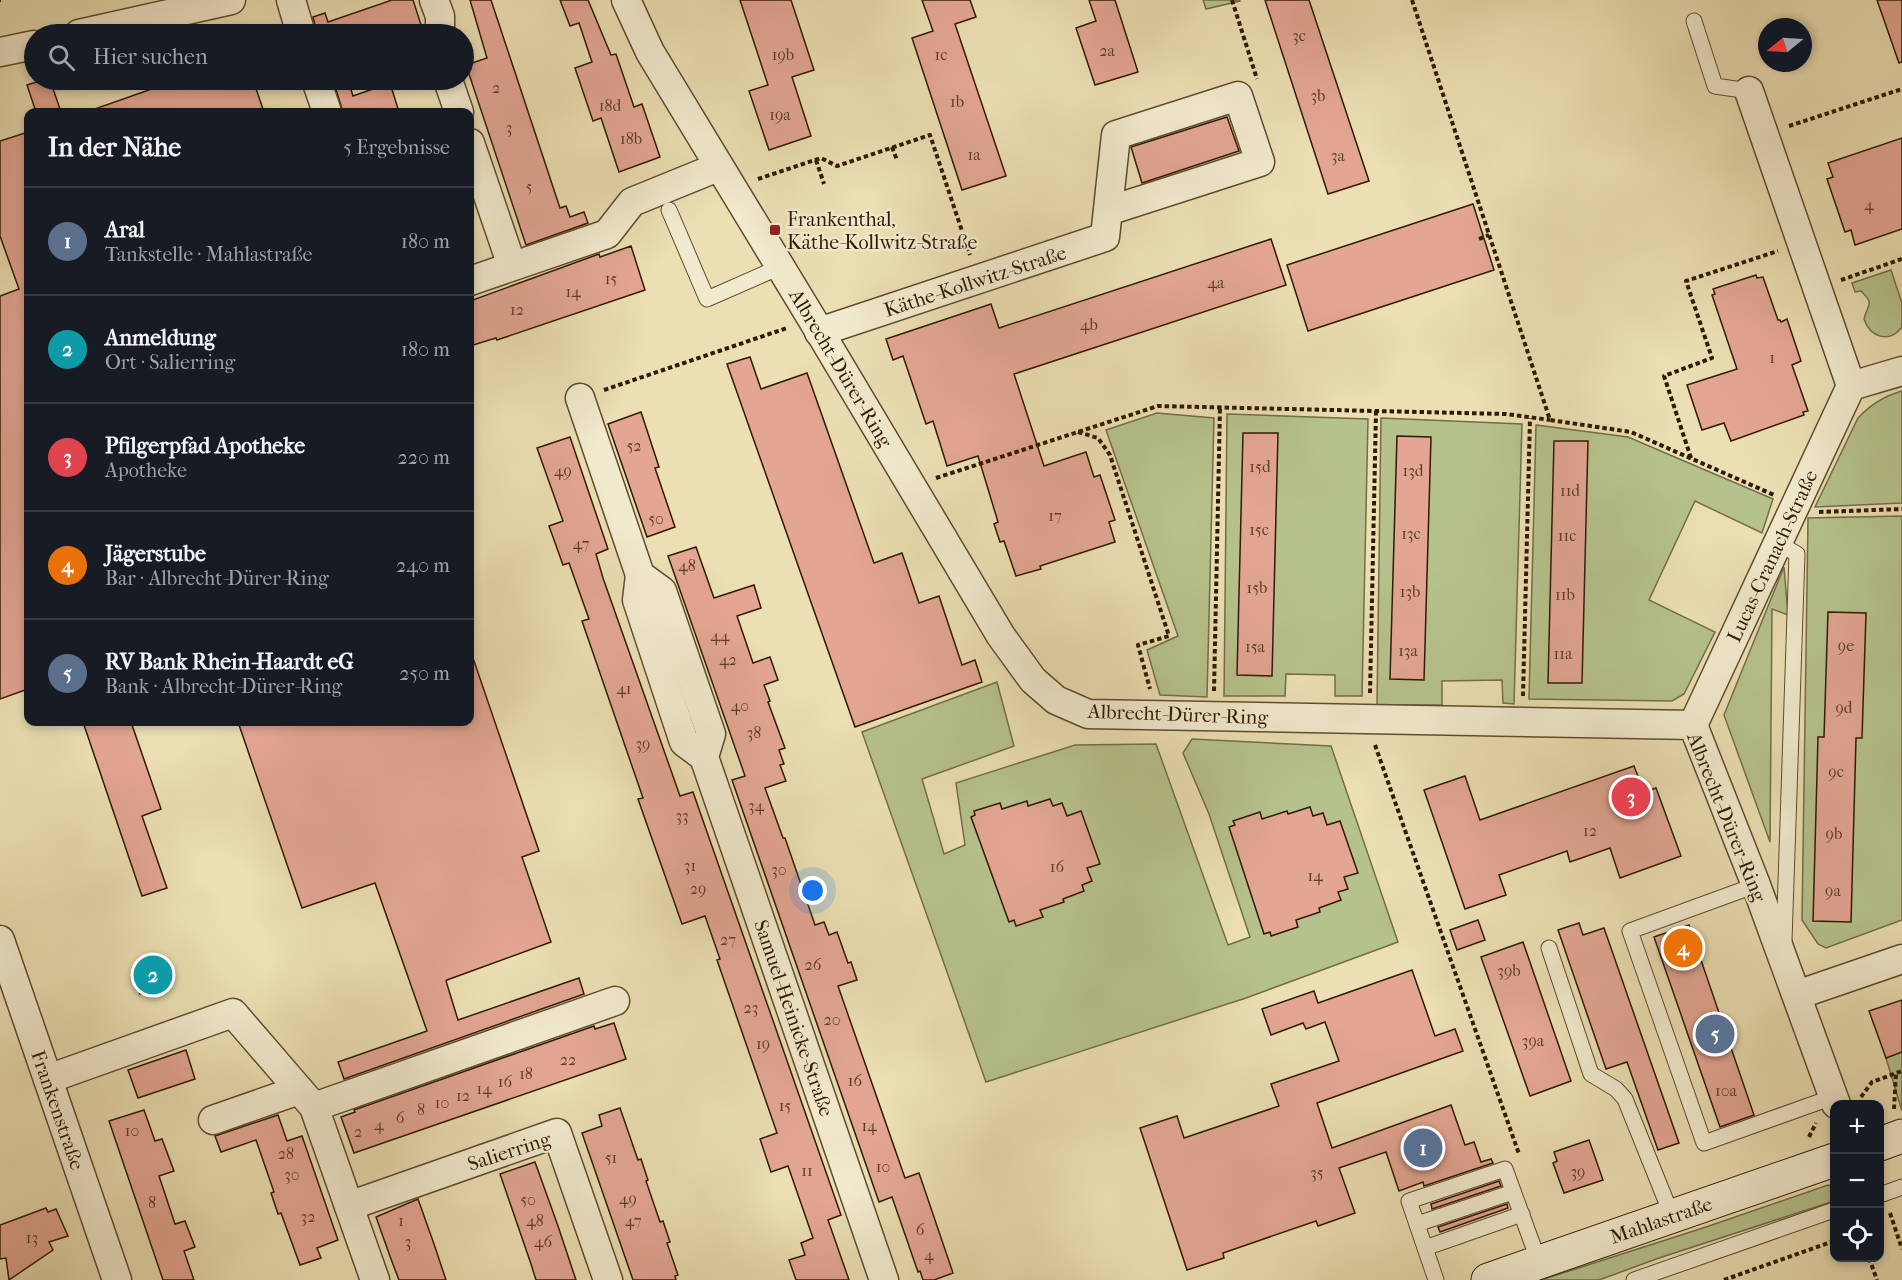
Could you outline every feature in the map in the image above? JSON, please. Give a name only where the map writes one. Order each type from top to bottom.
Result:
[{"type":"street","points":[[124,24],[231,0]]},
{"type":"street","points":[[291,0],[298,24]]},
{"type":"street","points":[[434,0],[440,16],[440,24]]},
{"type":"street","name":"Albrecht-Dürer-Ring","points":[[626,0],[650,52],[1001,636],[1033,680],[1056,700],[1088,714],[1694,725],[1756,885],[1835,1100]]},
{"type":"street","points":[[0,52],[24,47]]},
{"type":"street","points":[[319,90],[326,108]]},
{"type":"street","points":[[451,90],[458,108]]},
{"type":"street","points":[[1749,91],[1851,386],[1902,371]]},
{"type":"street","points":[[1108,211],[1260,162],[1238,96]]},
{"type":"street","name":"Käthe-Kollwitz-Straße","points":[[816,326],[978,279],[1105,237],[1116,135],[1238,96]]},
{"type":"street","points":[[474,155],[512,266]]},
{"type":"street","points":[[474,280],[607,234],[632,202],[725,177]]},
{"type":"street","name":"Lucas-Cranach-Straße","points":[[1694,725],[1851,386]]},
{"type":"street","name":"Samuel-Heinicke-Straße","points":[[580,398],[640,575],[662,591],[666,602],[711,734],[704,757],[884,1280]]},
{"type":"street","name":"Frankenstraße","points":[[0,940],[117,1280]]},
{"type":"street","points":[[1797,995],[1902,959]]},
{"type":"street","points":[[213,1120],[307,1099],[615,1001]]},
{"type":"street","points":[[48,1079],[233,1013],[307,1099],[375,1280]]},
{"type":"street","name":"Salierring","points":[[349,1206],[557,1133],[608,1280]]},
{"type":"street","points":[[1884,1143],[1902,1136]]},
{"type":"street","name":"Mahlastraße","points":[[1488,1280],[1830,1161]]},
{"type":"lane","points":[[1694,21],[1714,86],[1749,91]]},
{"type":"lane","points":[[669,210],[707,299],[780,267]]},
{"type":"lane","points":[[1778,543],[1797,554],[1783,959]]},
{"type":"lane","points":[[1756,885],[1630,932],[1704,1143],[1830,1103]]},
{"type":"lane","points":[[1549,948],[1592,1074],[1616,1089],[1626,1099],[1672,1216]]},
{"type":"lane","points":[[1436,1280],[1409,1201],[1505,1169],[1539,1262]]},
{"type":"lane","points":[[1884,1194],[1902,1187]]},
{"type":"lane","points":[[1417,1224],[1513,1192]]},
{"type":"lane","points":[[1634,1280],[1830,1211]]},
{"type":"lane","points":[[1425,1248],[1522,1214]]},
{"type":"path","points":[[1232,0],[1258,78],[1238,96]]},
{"type":"path","points":[[1412,0],[1550,420]]},
{"type":"path","points":[[1765,134],[1902,89]]},
{"type":"path","points":[[725,177],[821,158],[837,166],[930,135],[978,279]]},
{"type":"path","points":[[892,147],[897,160]]},
{"type":"path","points":[[816,160],[824,184]]},
{"type":"path","points":[[1479,239],[1489,236]]},
{"type":"path","points":[[1692,458],[1664,376],[1712,358],[1686,281],[1802,243]]},
{"type":"path","points":[[1817,288],[1902,259]]},
{"type":"path","points":[[580,398],[816,326]]},
{"type":"path","points":[[912,486],[1158,406],[1220,407],[1506,414],[1550,420],[1631,432],[1813,513],[1902,508]]},
{"type":"path","points":[[1213,717],[1220,407]]},
{"type":"path","points":[[1376,411],[1369,720],[1375,743],[1520,1157]]},
{"type":"path","points":[[1522,721],[1530,418]]},
{"type":"path","points":[[1077,432],[1098,438],[1110,455],[1169,636],[1138,645],[1158,716]]},
{"type":"path","points":[[1859,1100],[1872,1082],[1902,1071]]},
{"type":"path","points":[[1888,1208],[1902,1249]]},
{"type":"path","points":[[1724,1280],[1830,1242]]},
{"type":"path","points":[[1871,1262],[1877,1280]]},
{"type":"green space","points":[[1203,0],[1239,0],[1240,1],[1206,9]]},
{"type":"green space","points":[[1891,270],[1902,303],[1902,327],[1886,337],[1875,334],[1867,325],[1864,319],[1868,299],[1861,291],[1855,292],[1852,283]]},
{"type":"green space","points":[[1902,391],[1902,503],[1815,507],[1858,418],[1878,401]]},
{"type":"green space","points":[[1157,413],[1214,418],[1207,697],[1160,695],[1147,650],[1178,636],[1106,430]]},
{"type":"green space","points":[[1227,414],[1368,419],[1362,696],[1335,696],[1335,675],[1286,674],[1285,696],[1224,696]]},
{"type":"green space","points":[[1381,418],[1522,424],[1514,704],[1503,703],[1502,680],[1442,681],[1442,705],[1377,705]]},
{"type":"green space","points":[[1536,425],[1628,437],[1773,499],[1762,533],[1695,501],[1649,600],[1715,632],[1684,694],[1672,701],[1529,699]]},
{"type":"green space","points":[[1902,516],[1902,920],[1826,948],[1818,944],[1802,920],[1808,518]]},
{"type":"green space","points":[[1784,567],[1788,615],[1772,609],[1770,842],[1724,715]]},
{"type":"green space","points":[[997,682],[1014,746],[922,779],[944,854],[965,845],[956,783],[1075,745],[1156,744],[1228,945],[1250,937],[1209,814],[1183,753],[1192,739],[1331,746],[1398,942],[1246,998],[986,1082],[862,732]]},
{"type":"green space","points":[[1902,1052],[1902,1111],[1886,1058]]},
{"type":"green space","points":[[1830,1186],[1830,1202],[1599,1280],[1541,1280]]},
{"type":"building","points":[[392,0],[413,0],[421,24],[315,24],[313,17],[325,13],[328,22]]},
{"type":"building","points":[[470,0],[491,0],[560,208],[566,206],[570,217],[584,212],[588,223],[526,245],[474,89],[474,62],[487,58]]},
{"type":"building","points":[[560,0],[588,0],[611,55],[616,54],[634,107],[642,104],[660,157],[619,172],[601,118],[593,121],[575,68],[592,62],[579,23],[570,26]]},
{"type":"building","points":[[740,0],[791,0],[814,70],[792,77],[811,136],[769,150],[749,91],[768,85]]},
{"type":"building","points":[[922,0],[970,0],[976,17],[955,24],[1006,176],[962,190],[912,38],[933,31]]},
{"type":"building","points":[[1089,0],[1115,0],[1138,72],[1095,85],[1076,28],[1096,21]]},
{"type":"building","points":[[1265,0],[1309,0],[1369,181],[1328,194]]},
{"type":"building","points":[[1877,0],[1902,0],[1902,62],[1899,63]]},
{"type":"building","points":[[29,90],[53,90],[60,108],[35,108]]},
{"type":"building","points":[[149,90],[256,90],[263,108],[98,108]]},
{"type":"building","points":[[336,90],[351,90],[353,96],[370,90],[392,90],[398,108],[342,108]]},
{"type":"building","points":[[1227,117],[1239,151],[1142,183],[1131,147]]},
{"type":"building","points":[[24,133],[24,690],[0,699],[0,296],[19,289],[0,236],[0,141]]},
{"type":"building","points":[[1902,138],[1902,229],[1855,245],[1851,230],[1845,232],[1827,179],[1833,177],[1828,163]]},
{"type":"building","points":[[1473,204],[1494,270],[1308,331],[1287,265]]},
{"type":"building","points":[[1271,239],[1286,285],[1014,374],[1044,466],[1086,452],[1094,477],[1100,475],[1115,520],[1109,522],[1115,542],[1016,576],[1004,541],[1000,542],[994,524],[998,522],[978,456],[947,466],[933,421],[926,424],[903,356],[893,360],[886,339],[991,304],[999,328]]},
{"type":"building","points":[[631,246],[645,290],[497,340],[496,338],[474,345],[474,300],[599,254],[600,257]]},
{"type":"building","points":[[1756,275],[1757,278],[1763,277],[1778,320],[1781,322],[1787,319],[1801,361],[1792,365],[1808,411],[1803,412],[1804,415],[1731,441],[1724,423],[1702,430],[1687,385],[1737,369],[1712,295],[1715,294],[1713,289]]},
{"type":"building","points":[[750,357],[761,389],[807,373],[874,563],[902,553],[919,603],[939,596],[962,665],[975,660],[982,682],[855,727],[727,364]]},
{"type":"building","points":[[641,412],[659,467],[655,468],[675,527],[647,537],[608,424]]},
{"type":"building","points":[[1243,433],[1278,433],[1272,676],[1237,675]]},
{"type":"building","points":[[1397,436],[1431,437],[1424,680],[1390,679]]},
{"type":"building","points":[[570,437],[608,549],[596,554],[603,578],[680,796],[693,792],[841,1215],[828,1220],[849,1280],[796,1280],[789,1260],[805,1255],[801,1243],[813,1238],[788,1166],[771,1172],[760,1139],[777,1133],[717,960],[720,959],[705,916],[682,924],[638,799],[643,798],[582,621],[589,619],[569,563],[563,565],[549,526],[563,521],[537,448]]},
{"type":"building","points":[[1554,441],[1588,441],[1582,683],[1548,683]]},
{"type":"building","points":[[696,547],[714,598],[754,585],[761,608],[737,616],[753,663],[770,657],[778,680],[764,685],[785,748],[779,750],[784,764],[780,765],[786,781],[765,788],[815,925],[824,922],[829,935],[837,932],[848,963],[851,962],[857,980],[838,986],[905,1178],[919,1173],[953,1273],[934,1280],[923,1280],[920,1271],[918,1272],[892,1197],[879,1202],[732,780],[745,776],[668,556]]},
{"type":"building","points":[[1828,612],[1866,613],[1862,738],[1856,738],[1851,922],[1813,921],[1818,737],[1824,737]]},
{"type":"building","points":[[474,661],[539,851],[522,857],[551,942],[447,980],[458,1020],[579,978],[584,994],[344,1079],[338,1062],[427,1031],[375,883],[302,908],[239,726],[474,726]]},
{"type":"building","points":[[84,726],[132,726],[161,809],[142,816],[167,888],[142,896]]},
{"type":"building","points":[[1634,766],[1644,792],[1656,788],[1681,856],[1620,878],[1610,848],[1570,862],[1567,851],[1499,875],[1506,895],[1465,909],[1424,790],[1465,776],[1480,820]]},
{"type":"building","points":[[1050,799],[1053,806],[1062,803],[1067,816],[1081,811],[1100,864],[1087,868],[1092,881],[1082,885],[1084,891],[1063,899],[1064,902],[1040,910],[1043,917],[1016,926],[1014,920],[1009,922],[971,817],[975,815],[974,811],[1000,803],[1002,809],[1027,801],[1028,806]]},
{"type":"building","points":[[1310,807],[1313,816],[1323,813],[1327,825],[1340,821],[1358,873],[1344,877],[1348,889],[1338,892],[1341,900],[1319,908],[1320,912],[1296,920],[1298,927],[1271,936],[1270,932],[1264,934],[1229,827],[1235,825],[1233,821],[1260,812],[1262,819]]},
{"type":"building","points":[[1478,920],[1485,940],[1457,950],[1450,930]]},
{"type":"building","points":[[1579,923],[1583,935],[1604,928],[1679,1143],[1658,1150],[1627,1062],[1606,1069],[1558,930]]},
{"type":"building","points":[[1689,925],[1754,1115],[1720,1127],[1654,937]]},
{"type":"building","points":[[1523,942],[1571,1081],[1530,1096],[1481,957]]},
{"type":"building","points":[[165,963],[172,984],[140,994],[136,979],[140,971]]},
{"type":"building","points":[[1412,970],[1435,1036],[1455,1029],[1463,1051],[1317,1103],[1332,1148],[1451,1105],[1465,1145],[1474,1142],[1481,1162],[1491,1159],[1493,1163],[1424,1186],[1423,1182],[1399,1191],[1386,1152],[1339,1168],[1355,1213],[1318,1226],[1316,1221],[1223,1253],[1224,1258],[1187,1270],[1140,1128],[1177,1116],[1184,1138],[1279,1106],[1271,1084],[1339,1061],[1325,1022],[1306,1029],[1303,1023],[1271,1035],[1262,1009],[1314,991],[1318,1003]]},
{"type":"building","points":[[1902,1000],[1902,1052],[1886,1058],[1869,1011]]},
{"type":"building","points":[[614,1023],[626,1059],[354,1153],[341,1117],[355,1112],[354,1110],[594,1026],[595,1029]]},
{"type":"building","points":[[186,1050],[195,1079],[138,1098],[128,1070]]},
{"type":"building","points":[[620,1108],[638,1160],[641,1159],[660,1222],[663,1221],[670,1242],[667,1243],[678,1275],[675,1276],[676,1280],[633,1280],[582,1133],[602,1126],[599,1115]]},
{"type":"building","points":[[144,1110],[155,1141],[162,1139],[174,1171],[159,1176],[175,1224],[185,1221],[195,1247],[184,1251],[194,1280],[163,1280],[109,1121]]},
{"type":"building","points":[[278,1115],[287,1141],[302,1136],[338,1240],[317,1248],[321,1258],[300,1265],[281,1213],[278,1214],[271,1193],[274,1192],[256,1140],[221,1152],[215,1136]]},
{"type":"building","points":[[1589,1140],[1603,1180],[1564,1193],[1553,1163],[1557,1161],[1554,1152]]},
{"type":"building","points":[[535,1162],[576,1280],[536,1280],[500,1174]]},
{"type":"building","points":[[1499,1181],[1501,1186],[1432,1209],[1431,1204]]},
{"type":"building","points":[[418,1199],[446,1280],[399,1280],[376,1217]]},
{"type":"building","points":[[1507,1204],[1508,1208],[1440,1232],[1438,1227]]},
{"type":"building","points":[[46,1208],[48,1212],[56,1209],[68,1236],[49,1242],[53,1250],[9,1280],[6,1258],[0,1259],[0,1225]]},
{"type":"place","name":"Frankenthal, Käthe-Kollwitz-Straße","points":[[775,230]]},
{"type":"place","name":"Pfilgerpfad Apotheke","points":[[1631,797]]},
{"type":"place","name":"Jägerstube","points":[[1683,948]]},
{"type":"place","name":"Anmeldung","points":[[153,975]]},
{"type":"place","name":"RV Bank Rhein-Haardt eG","points":[[1715,1034]]},
{"type":"place","name":"Aral","points":[[1423,1148]]}]
